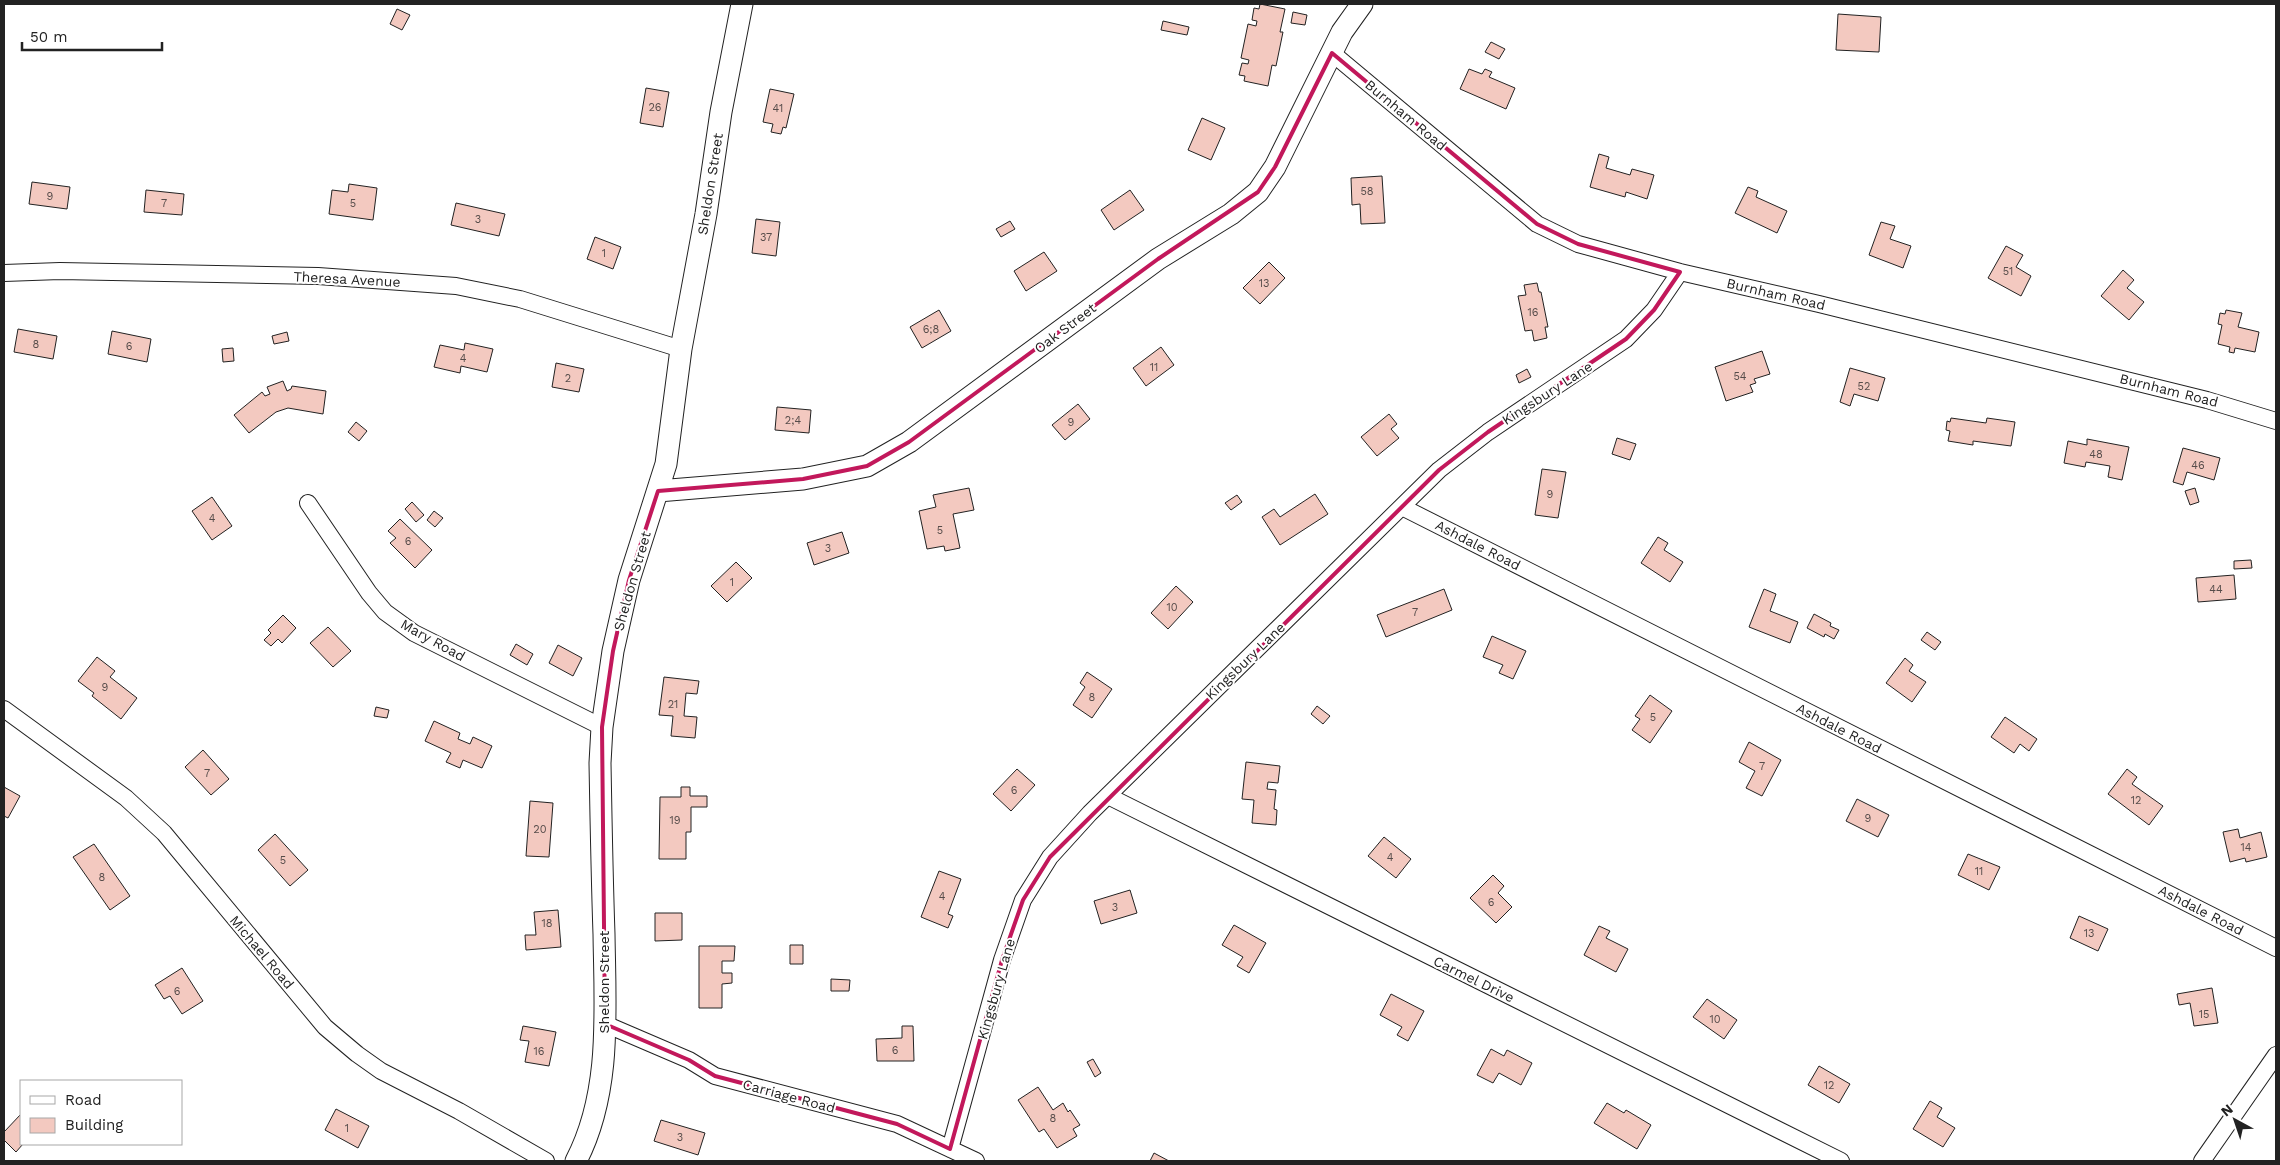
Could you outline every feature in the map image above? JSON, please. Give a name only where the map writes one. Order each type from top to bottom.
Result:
[{"type":"street","name":"Sheldon Street","points":[[576,1161],[592,1122],[598,1096],[605,1024],[600,763],[602,727],[613,651],[627,589],[666,464],[680,350],[706,214],[740,4]]},
{"type":"street","name":"Oak Street","points":[[658,491],[712,488],[812,477],[867,466],[909,442],[1158,259],[1231,214],[1258,192],[1275,167],[1342,32],[1362,4]]},
{"type":"street","name":"Burnham Road","points":[[1332,52],[1537,224],[1578,244],[1680,272],[2019,352],[2207,400],[2276,421]]},
{"type":"street","name":"Theresa Avenue","points":[[4,273],[60,271],[318,276],[456,286],[520,299],[680,350]]},
{"type":"street","name":"Kingsbury Lane","points":[[950,1149],[1002,960],[1024,900],[1050,857],[1108,796],[1439,470],[1488,432],[1626,339],[1654,310],[1680,272]]},
{"type":"street","name":"Mary Road","points":[[308,503],[369,593],[385,612],[414,633],[602,727]]},
{"type":"street","name":"Ashdale Road","points":[[1402,507],[2276,948]]},
{"type":"street","name":"Michael Road","points":[[4,709],[126,798],[164,833],[312,1012],[344,1044],[381,1071],[459,1111],[546,1161]]},
{"type":"street","name":"Carmel Drive","points":[[1108,796],[1841,1161]]},
{"type":"street","name":"Carriage Road","points":[[605,1024],[689,1060],[715,1076],[897,1124],[976,1161]]},
{"type":"street","points":[[2202,1161],[2276,1055]]},
{"type":"highlighted area","points":[[1332,53],[1537,224],[1578,244],[1680,272],[1654,310],[1626,339],[1488,432],[1439,470],[1050,857],[1023,900],[1002,960],[950,1149],[897,1124],[715,1076],[689,1060],[605,1024],[602,727],[613,651],[629,580],[658,491],[803,479],[867,466],[909,442],[1158,259],[1258,192],[1275,167]]},
{"type":"building","points":[[1260,4],[1285,9],[1280,32],[1283,32],[1276,66],[1272,65],[1268,86],[1244,81],[1245,76],[1239,75],[1242,63],[1248,64],[1249,60],[1241,58],[1248,24],[1256,26],[1257,21],[1252,20],[1254,8],[1259,9]]},
{"type":"building","points":[[397,9],[410,15],[402,30],[390,24]]},
{"type":"building","points":[[1293,12],[1307,15],[1305,25],[1291,23]]},
{"type":"building","points":[[1838,14],[1881,17],[1879,52],[1836,50]]},
{"type":"building","points":[[1163,21],[1189,27],[1187,35],[1161,30]]},
{"type":"building","points":[[1491,42],[1505,49],[1499,59],[1485,52]]},
{"type":"building","points":[[1469,69],[1482,74],[1485,69],[1492,72],[1489,77],[1515,88],[1506,109],[1460,89]]},
{"type":"building","points":[[646,88],[669,92],[663,127],[640,123]]},
{"type":"building","points":[[770,89],[794,94],[786,128],[783,127],[781,134],[771,132],[773,124],[763,122]]},
{"type":"building","points":[[1202,118],[1225,128],[1211,160],[1188,150]]},
{"type":"building","points":[[1599,154],[1609,157],[1606,168],[1630,175],[1632,169],[1654,175],[1647,199],[1626,192],[1625,197],[1590,187]]},
{"type":"building","points":[[1382,176],[1385,223],[1361,224],[1360,204],[1352,205],[1351,178]]},
{"type":"building","points":[[32,182],[70,187],[67,209],[29,204]]},
{"type":"building","points":[[349,184],[377,188],[373,220],[329,214],[332,190],[348,192]]},
{"type":"building","points":[[1748,187],[1758,191],[1756,197],[1787,211],[1777,233],[1735,213]]},
{"type":"building","points":[[146,190],[184,194],[182,215],[144,212]]},
{"type":"building","points":[[1130,190],[1144,210],[1114,230],[1101,210]]},
{"type":"building","points":[[456,203],[505,214],[499,236],[451,225]]},
{"type":"building","points":[[756,219],[780,222],[776,256],[752,253]]},
{"type":"building","points":[[1010,221],[1015,229],[1001,237],[996,229]]},
{"type":"building","points":[[1881,222],[1895,226],[1890,239],[1911,246],[1903,268],[1869,255]]},
{"type":"building","points":[[595,237],[621,247],[613,269],[587,259]]},
{"type":"building","points":[[2006,246],[2023,255],[2016,267],[2031,276],[2021,296],[1988,278]]},
{"type":"building","points":[[1044,252],[1057,271],[1026,291],[1014,271]]},
{"type":"building","points":[[1269,262],[1285,278],[1260,304],[1243,288]]},
{"type":"building","points":[[2123,270],[2134,280],[2127,288],[2144,302],[2129,320],[2101,296]]},
{"type":"building","points":[[1537,283],[1539,292],[1541,292],[1548,327],[1545,327],[1547,338],[1534,341],[1532,330],[1525,331],[1518,296],[1526,295],[1524,285]]},
{"type":"building","points":[[939,310],[951,331],[922,348],[910,327]]},
{"type":"building","points":[[2226,310],[2242,313],[2238,327],[2259,332],[2255,352],[2235,348],[2234,353],[2229,352],[2230,347],[2218,344],[2222,325],[2218,324],[2220,313],[2225,314]]},
{"type":"building","points":[[18,329],[57,336],[53,359],[14,352]]},
{"type":"building","points":[[112,331],[151,339],[147,362],[108,354]]},
{"type":"building","points":[[287,332],[289,341],[274,344],[272,336]]},
{"type":"building","points":[[465,343],[493,349],[487,372],[461,366],[460,373],[434,367],[440,345],[464,350]]},
{"type":"building","points":[[1161,347],[1174,365],[1146,386],[1133,368]]},
{"type":"building","points":[[233,348],[234,361],[223,362],[222,349]]},
{"type":"building","points":[[1762,351],[1770,374],[1754,379],[1756,383],[1750,385],[1753,392],[1726,401],[1715,367]]},
{"type":"building","points":[[556,363],[584,369],[579,392],[552,387]]},
{"type":"building","points":[[1850,368],[1885,378],[1878,401],[1854,394],[1850,406],[1840,402]]},
{"type":"building","points":[[1527,369],[1531,377],[1519,383],[1516,375]]},
{"type":"building","points":[[283,381],[287,391],[292,386],[326,391],[323,414],[288,408],[276,412],[249,433],[234,415],[262,392],[265,396],[270,394],[267,387]]},
{"type":"building","points":[[1078,404],[1090,419],[1065,440],[1052,425]]},
{"type":"building","points":[[777,407],[811,410],[809,433],[775,430]]},
{"type":"building","points":[[1389,414],[1397,424],[1391,429],[1399,438],[1377,456],[1361,437]]},
{"type":"building","points":[[1951,418],[1986,423],[1987,418],[2015,422],[2011,446],[1973,441],[1973,445],[1948,441],[1950,431],[1946,430],[1947,421],[1950,422]]},
{"type":"building","points":[[356,422],[367,431],[359,441],[348,432]]},
{"type":"building","points":[[1617,438],[1636,444],[1630,460],[1612,454]]},
{"type":"building","points":[[2087,439],[2129,447],[2122,480],[2108,477],[2110,466],[2086,462],[2085,467],[2064,463],[2068,441],[2087,445]]},
{"type":"building","points":[[2183,448],[2220,458],[2214,480],[2187,472],[2183,485],[2173,482]]},
{"type":"building","points":[[1542,469],[1566,472],[1558,518],[1535,515]]},
{"type":"building","points":[[969,488],[974,510],[953,514],[960,548],[945,551],[944,546],[927,549],[919,511],[936,507],[933,495]]},
{"type":"building","points":[[2195,488],[2199,502],[2190,505],[2185,491]]},
{"type":"building","points":[[1315,494],[1328,514],[1280,545],[1262,517],[1274,509],[1280,517]]},
{"type":"building","points":[[1237,495],[1242,502],[1231,510],[1225,503]]},
{"type":"building","points":[[212,497],[232,526],[212,540],[192,511]]},
{"type":"building","points":[[412,502],[424,515],[416,522],[405,509]]},
{"type":"building","points":[[434,511],[443,518],[435,527],[427,520]]},
{"type":"building","points":[[400,519],[432,550],[415,568],[390,543],[396,538],[388,531]]},
{"type":"building","points":[[842,532],[849,553],[814,565],[807,543]]},
{"type":"building","points":[[1658,537],[1668,543],[1664,550],[1683,562],[1670,582],[1641,563]]},
{"type":"building","points":[[2251,560],[2252,568],[2234,569],[2234,561]]},
{"type":"building","points":[[736,562],[752,578],[727,602],[711,586]]},
{"type":"building","points":[[2234,575],[2236,599],[2198,602],[2196,578]]},
{"type":"building","points":[[1176,586],[1193,602],[1168,629],[1151,613]]},
{"type":"building","points":[[1444,589],[1452,610],[1386,637],[1377,615]]},
{"type":"building","points":[[1764,589],[1776,594],[1770,611],[1798,622],[1790,643],[1749,627]]},
{"type":"building","points":[[1814,614],[1831,623],[1830,626],[1839,630],[1834,639],[1825,634],[1824,637],[1807,628]]},
{"type":"building","points":[[283,615],[296,628],[282,643],[278,639],[271,646],[264,640],[271,633],[268,630]]},
{"type":"building","points":[[328,627],[351,651],[333,667],[310,643]]},
{"type":"building","points":[[1927,632],[1941,642],[1935,650],[1921,640]]},
{"type":"building","points":[[1492,636],[1526,651],[1513,679],[1499,673],[1503,665],[1483,657]]},
{"type":"building","points":[[516,644],[533,654],[527,665],[510,655]]},
{"type":"building","points":[[558,645],[582,658],[573,676],[549,663]]},
{"type":"building","points":[[97,657],[115,671],[110,677],[137,698],[121,719],[92,696],[94,693],[78,681]]},
{"type":"building","points":[[1905,658],[1913,665],[1909,671],[1926,682],[1912,702],[1886,683]]},
{"type":"building","points":[[1087,672],[1112,689],[1092,718],[1073,705],[1085,687],[1080,683]]},
{"type":"building","points":[[664,677],[699,681],[697,694],[686,693],[684,716],[697,717],[695,738],[671,736],[673,716],[659,715]]},
{"type":"building","points":[[1650,695],[1672,711],[1650,743],[1632,730],[1640,719],[1635,716]]},
{"type":"building","points":[[1317,706],[1330,716],[1323,724],[1311,714]]},
{"type":"building","points":[[376,707],[389,710],[387,718],[374,716]]},
{"type":"building","points":[[2005,717],[2037,739],[2029,751],[2020,744],[2014,753],[1991,737]]},
{"type":"building","points":[[434,721],[460,733],[458,739],[470,744],[473,737],[492,746],[482,768],[463,760],[460,768],[446,762],[451,753],[425,741]]},
{"type":"building","points":[[1749,742],[1781,760],[1762,796],[1746,788],[1755,771],[1739,762]]},
{"type":"building","points":[[203,750],[229,779],[211,795],[185,767]]},
{"type":"building","points":[[1246,762],[1280,766],[1278,783],[1268,782],[1267,789],[1276,790],[1274,809],[1277,810],[1276,825],[1252,823],[1254,800],[1242,799]]},
{"type":"building","points":[[1017,769],[1035,785],[1011,811],[993,794]]},
{"type":"building","points":[[2127,769],[2137,777],[2132,784],[2163,806],[2149,825],[2108,794]]},
{"type":"building","points":[[4,787],[20,796],[8,818],[4,816]]},
{"type":"building","points":[[681,787],[690,787],[690,796],[707,796],[707,807],[691,807],[691,832],[686,832],[686,859],[659,859],[660,797],[681,797]]},
{"type":"building","points":[[1857,799],[1889,815],[1878,837],[1846,821]]},
{"type":"building","points":[[530,801],[553,803],[549,857],[526,856]]},
{"type":"building","points":[[2238,829],[2240,838],[2261,832],[2267,857],[2246,862],[2245,858],[2230,862],[2223,832]]},
{"type":"building","points":[[275,834],[308,870],[290,886],[258,850]]},
{"type":"building","points":[[1384,837],[1411,859],[1396,878],[1368,856]]},
{"type":"building","points":[[94,844],[130,896],[110,910],[73,857]]},
{"type":"building","points":[[1968,854],[2000,867],[1989,890],[1958,875]]},
{"type":"building","points":[[939,871],[961,879],[948,914],[953,916],[948,928],[921,917]]},
{"type":"building","points":[[1493,875],[1504,886],[1498,893],[1512,907],[1496,923],[1470,898]]},
{"type":"building","points":[[1130,890],[1137,913],[1101,924],[1094,901]]},
{"type":"building","points":[[558,910],[561,947],[526,950],[525,935],[536,935],[534,912]]},
{"type":"building","points":[[655,913],[682,913],[682,940],[655,941]]},
{"type":"building","points":[[2079,916],[2108,929],[2098,951],[2070,938]]},
{"type":"building","points":[[1234,925],[1266,943],[1249,973],[1237,966],[1243,957],[1222,945]]},
{"type":"building","points":[[1599,926],[1610,931],[1606,938],[1628,949],[1616,972],[1584,955]]},
{"type":"building","points":[[790,945],[803,945],[803,964],[790,964]]},
{"type":"building","points":[[699,946],[735,946],[734,961],[722,961],[722,973],[732,973],[732,983],[722,984],[722,1008],[699,1008]]},
{"type":"building","points":[[182,968],[203,1001],[182,1014],[170,996],[164,999],[155,985]]},
{"type":"building","points":[[831,979],[850,980],[849,991],[831,991]]},
{"type":"building","points":[[2212,988],[2218,1023],[2194,1026],[2190,1003],[2179,1005],[2177,994]]},
{"type":"building","points":[[1391,994],[1424,1011],[1408,1041],[1397,1035],[1402,1027],[1380,1015]]},
{"type":"building","points":[[1707,999],[1737,1020],[1724,1039],[1693,1017]]},
{"type":"building","points":[[523,1026],[556,1032],[549,1066],[525,1062],[529,1041],[520,1040]]},
{"type":"building","points":[[902,1026],[913,1026],[914,1061],[877,1061],[876,1039],[902,1038]]},
{"type":"building","points":[[1491,1049],[1504,1056],[1507,1050],[1532,1063],[1521,1085],[1499,1073],[1493,1083],[1477,1075]]},
{"type":"building","points":[[1093,1059],[1101,1073],[1095,1077],[1087,1062]]},
{"type":"building","points":[[1819,1066],[1850,1084],[1839,1103],[1808,1085]]},
{"type":"building","points":[[1038,1087],[1053,1110],[1063,1103],[1068,1112],[1070,1110],[1080,1125],[1073,1129],[1077,1136],[1057,1148],[1044,1129],[1039,1132],[1018,1100]]},
{"type":"building","points":[[1930,1101],[1942,1108],[1937,1117],[1955,1128],[1943,1147],[1913,1129]]},
{"type":"building","points":[[1607,1103],[1624,1113],[1626,1110],[1651,1125],[1637,1149],[1594,1123]]},
{"type":"building","points":[[336,1109],[369,1126],[358,1148],[325,1130]]},
{"type":"building","points":[[20,1115],[20,1145],[22,1145],[16,1152],[4,1140],[4,1132]]},
{"type":"building","points":[[661,1120],[705,1133],[698,1155],[654,1141]]},
{"type":"building","points":[[1154,1153],[1169,1161],[1150,1161]]}]
